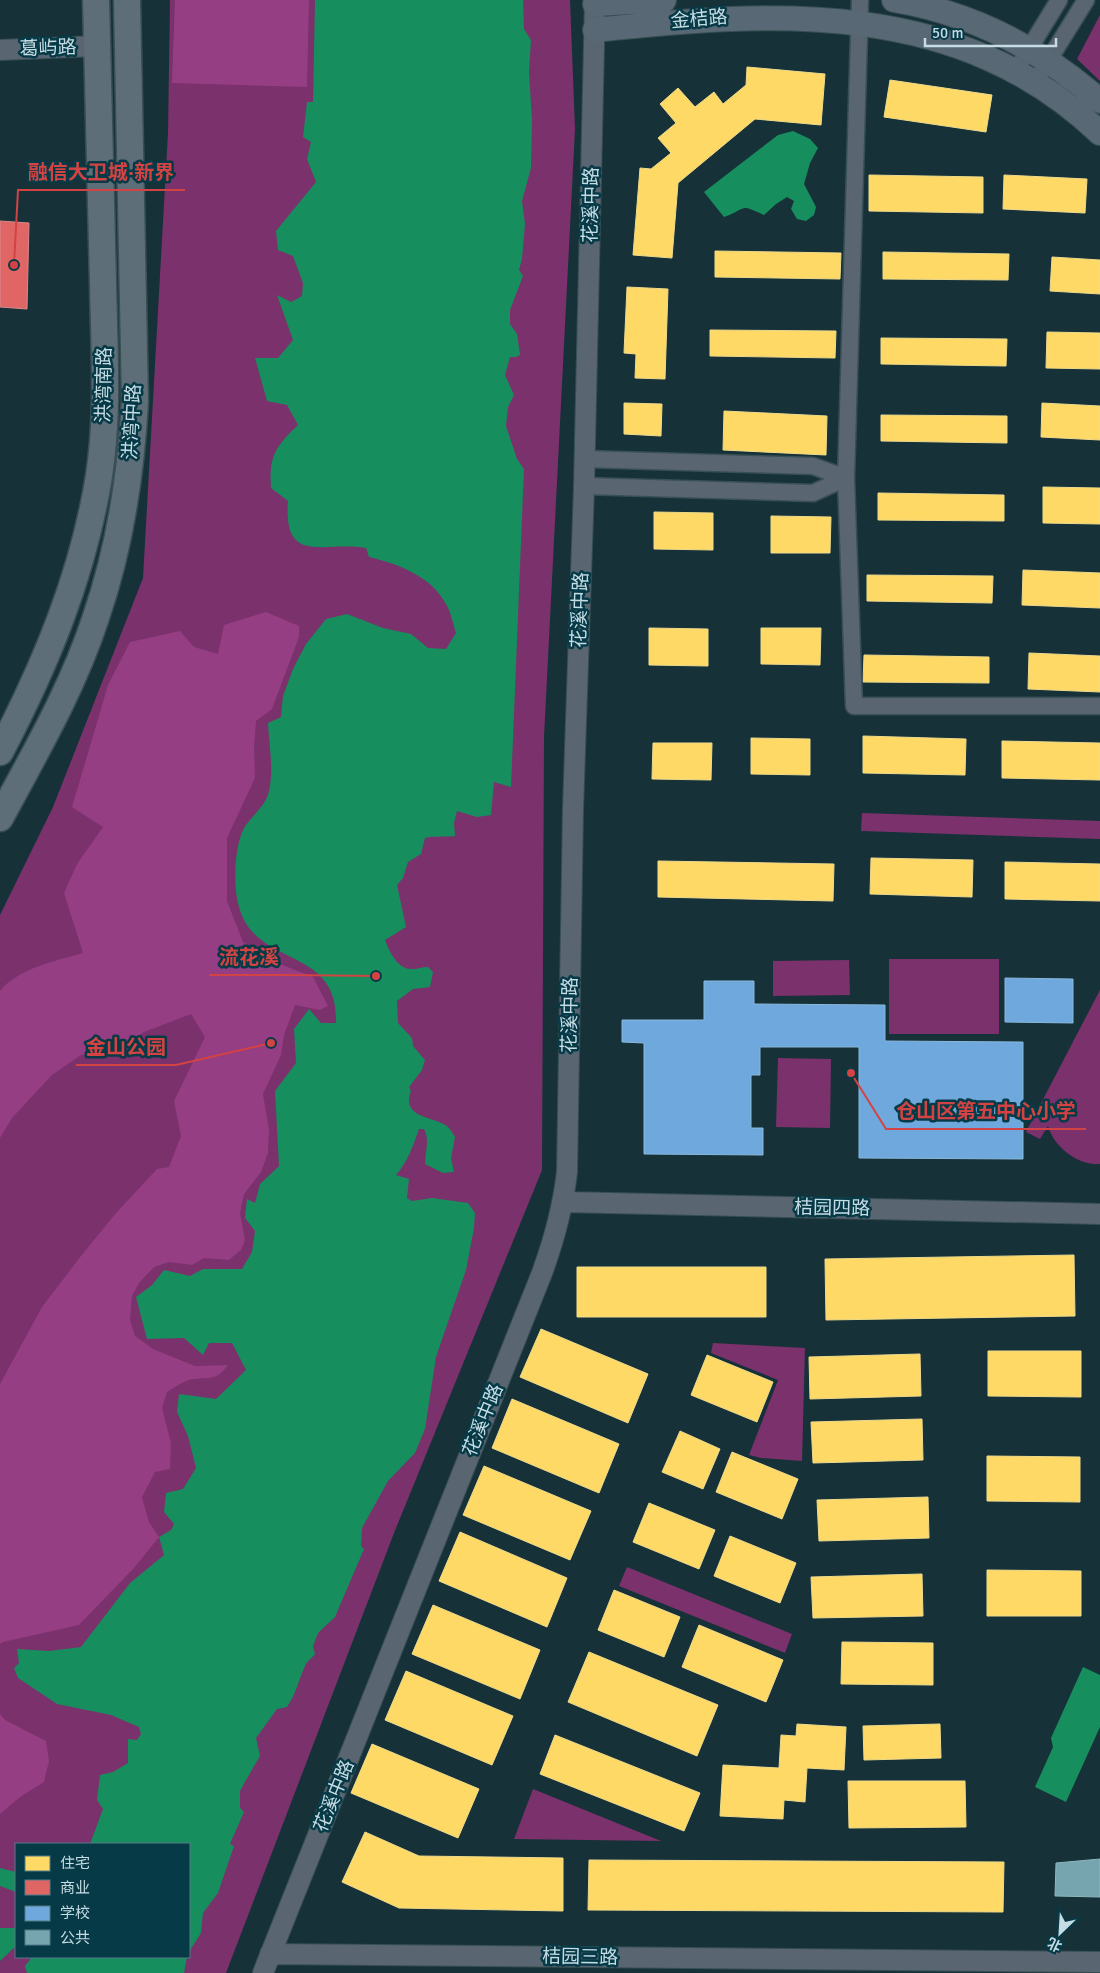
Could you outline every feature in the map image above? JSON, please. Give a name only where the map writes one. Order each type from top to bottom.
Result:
[{"type":"main road","name":"洪湾南路","points":[[0,752],[44,664],[70,597],[85,542],[99,475],[103,427],[105,343],[96,0]]},
{"type":"main road","name":"洪湾中路","points":[[0,818],[66,692],[96,618],[118,540],[126,496],[132,449],[135,401],[128,0]]},
{"type":"main road","points":[[595,2],[664,0]]},
{"type":"main road","points":[[894,0],[932,8],[957,16],[1033,64],[1100,101]]},
{"type":"main road","name":"金桔路","points":[[595,30],[744,16],[860,8],[1033,64],[1100,133]]},
{"type":"street","points":[[1033,64],[1060,0]]},
{"type":"street","points":[[1033,64],[1086,0]]},
{"type":"street","name":"花溪中路","points":[[263,1973],[542,1273],[564,1202],[567,1164],[573,809],[585,459],[595,2]]},
{"type":"street","points":[[860,8],[846,478],[854,706],[1100,706]]},
{"type":"street","name":"葛屿路","points":[[0,50],[97,46]]},
{"type":"street","points":[[585,459],[813,466],[846,478]]},
{"type":"street","points":[[584,486],[813,492],[846,478]]},
{"type":"street","name":"桔园四路","points":[[564,1202],[1100,1214]]},
{"type":"street","name":"桔园三路","points":[[270,1954],[541,1965],[1100,1962]]},
{"type":"shaded area","points":[[170,0],[570,0],[575,129],[544,737],[542,1170],[394,1533],[226,1973],[0,1973],[0,915],[53,807],[143,578],[168,133]]},
{"type":"shaded area","points":[[175,0],[309,0],[307,87],[172,83]]},
{"type":"shaded area","points":[[315,0],[523,0],[524,29],[531,40],[529,72],[532,120],[531,168],[522,201],[525,224],[522,259],[519,270],[523,276],[510,310],[510,324],[517,334],[520,355],[510,357],[505,375],[514,395],[508,407],[506,426],[517,459],[524,469],[511,787],[494,782],[491,815],[477,817],[457,811],[454,823],[455,836],[425,838],[421,854],[408,862],[403,878],[397,885],[406,927],[385,940],[392,954],[402,966],[412,969],[428,967],[433,972],[430,987],[413,989],[397,1001],[398,1023],[412,1038],[413,1046],[425,1060],[422,1070],[409,1087],[411,1091],[410,1107],[414,1112],[448,1127],[455,1137],[451,1158],[454,1172],[443,1173],[425,1164],[427,1138],[424,1129],[419,1129],[407,1159],[396,1175],[409,1179],[407,1198],[412,1201],[432,1198],[468,1203],[475,1213],[466,1270],[436,1357],[425,1429],[415,1453],[388,1481],[362,1528],[361,1546],[364,1549],[335,1617],[318,1633],[313,1646],[315,1654],[306,1664],[290,1702],[287,1707],[277,1709],[256,1738],[260,1756],[240,1791],[240,1808],[244,1812],[230,1844],[234,1846],[218,1893],[203,1913],[201,1933],[190,1950],[190,1843],[90,1843],[103,1809],[97,1800],[100,1775],[113,1772],[128,1763],[128,1739],[137,1740],[141,1734],[139,1727],[111,1715],[57,1704],[18,1678],[14,1668],[19,1663],[17,1649],[49,1651],[81,1647],[130,1583],[164,1555],[159,1537],[171,1530],[174,1524],[164,1512],[166,1493],[183,1489],[196,1468],[188,1436],[177,1412],[179,1394],[216,1399],[246,1370],[232,1343],[209,1343],[203,1355],[184,1338],[147,1339],[136,1297],[152,1285],[164,1270],[190,1276],[203,1269],[242,1269],[252,1252],[255,1231],[245,1218],[247,1199],[255,1203],[260,1184],[279,1166],[275,1091],[296,1063],[294,1029],[309,1009],[321,1023],[336,1023],[333,998],[324,981],[311,968],[262,940],[248,927],[237,899],[236,856],[238,846],[244,828],[265,801],[269,791],[271,766],[268,723],[281,717],[283,696],[293,669],[306,644],[326,619],[347,614],[383,628],[411,634],[428,648],[446,649],[456,633],[449,611],[440,594],[413,573],[391,563],[369,557],[366,548],[321,547],[299,543],[292,535],[288,521],[288,501],[271,488],[271,468],[275,453],[298,425],[287,405],[267,401],[255,358],[278,358],[293,340],[277,295],[291,302],[302,296],[303,283],[293,256],[278,250],[276,231],[316,182],[307,159],[311,142],[303,137],[307,102],[313,102]]},
{"type":"shaded area","points":[[1100,15],[1100,81],[1077,59]]},
{"type":"shaded area","points":[[793,131],[810,139],[818,148],[810,163],[804,184],[816,207],[814,215],[806,221],[797,219],[791,209],[794,201],[787,197],[764,215],[744,208],[724,217],[704,192],[778,135]]},
{"type":"shaded area","points":[[266,612],[299,626],[299,637],[272,709],[256,721],[254,749],[255,778],[227,838],[227,901],[243,942],[270,960],[313,977],[328,1006],[320,1010],[295,1005],[284,1035],[281,1055],[263,1094],[269,1130],[268,1153],[261,1172],[244,1194],[240,1213],[245,1240],[241,1250],[229,1260],[204,1258],[192,1265],[169,1262],[154,1267],[139,1283],[132,1296],[130,1320],[135,1336],[153,1349],[195,1366],[228,1365],[215,1377],[189,1380],[167,1392],[162,1408],[171,1443],[170,1469],[155,1472],[142,1497],[149,1522],[159,1537],[134,1568],[79,1625],[0,1644],[0,1384],[42,1307],[81,1256],[116,1213],[157,1169],[169,1167],[181,1136],[174,1101],[205,1037],[191,1014],[144,1032],[119,1049],[81,1055],[52,1075],[12,1118],[0,1138],[0,991],[17,976],[27,971],[49,962],[83,953],[64,893],[77,864],[103,827],[72,807],[108,685],[130,642],[180,631],[194,647],[218,654],[224,625]]},
{"type":"shaded area","points":[[862,813],[1100,821],[1100,839],[861,831]]},
{"type":"shaded area","points":[[889,959],[999,959],[999,1034],[889,1034]]},
{"type":"shaded area","points":[[849,960],[850,995],[773,996],[773,961]]},
{"type":"shaded area","points":[[1100,990],[1100,1164],[1092,1164],[1075,1158],[1061,1148],[1048,1126],[1040,1139],[1026,1132]]},
{"type":"shaded area","points":[[778,1058],[831,1059],[830,1128],[776,1127]]},
{"type":"shaded area","points":[[713,1343],[805,1348],[802,1461],[761,1458],[749,1455],[778,1380],[711,1353]]},
{"type":"shaded area","points":[[627,1567],[792,1634],[785,1653],[619,1586]]},
{"type":"shaded area","points":[[1083,1667],[1100,1675],[1100,1727],[1066,1802],[1035,1787],[1053,1747],[1051,1738]]},
{"type":"shaded area","points":[[0,1714],[5,1720],[46,1741],[49,1761],[44,1782],[20,1797],[0,1814]]},
{"type":"shaded area","points":[[533,1789],[661,1841],[514,1839]]},
{"type":"shaded area","points":[[0,1868],[15,1872],[15,1892],[0,1886]]},
{"type":"shaded area","points":[[0,1928],[15,1928],[15,1947],[0,1961]]},
{"type":"shaded area","points":[[31,1958],[187,1958],[184,1973],[27,1973],[25,1966]]},
{"type":"building: 住宅","points":[[747,67],[825,74],[821,125],[755,119],[678,183],[672,258],[633,255],[640,168],[651,169],[671,153],[658,138],[676,123],[660,104],[678,88],[695,107],[714,92],[723,104],[746,85]]},
{"type":"building: 住宅","points":[[890,80],[992,95],[986,132],[884,117]]},
{"type":"building: 住宅","points":[[869,175],[983,177],[983,213],[869,211]]},
{"type":"building: 住宅","points":[[1004,175],[1087,179],[1085,213],[1003,209]]},
{"type":"building: 住宅","points":[[715,251],[841,253],[840,279],[715,277]]},
{"type":"building: 住宅","points":[[883,252],[1009,254],[1008,280],[883,279]]},
{"type":"building: 住宅","points":[[1052,257],[1100,260],[1100,294],[1050,291]]},
{"type":"building: 住宅","points":[[627,287],[668,289],[665,379],[635,378],[636,354],[624,353]]},
{"type":"building: 住宅","points":[[710,330],[836,331],[835,358],[710,356]]},
{"type":"building: 住宅","points":[[1047,332],[1100,333],[1100,369],[1046,368]]},
{"type":"building: 住宅","points":[[881,338],[1007,339],[1006,366],[881,364]]},
{"type":"building: 住宅","points":[[624,403],[662,404],[661,436],[624,434]]},
{"type":"building: 住宅","points":[[1042,403],[1100,406],[1100,440],[1041,437]]},
{"type":"building: 住宅","points":[[724,411],[827,416],[826,455],[723,450]]},
{"type":"building: 住宅","points":[[881,415],[1007,416],[1007,443],[881,441]]},
{"type":"building: 住宅","points":[[1043,487],[1100,488],[1100,524],[1043,523]]},
{"type":"building: 住宅","points":[[878,493],[1004,495],[1004,521],[878,520]]},
{"type":"building: 住宅","points":[[654,512],[713,513],[713,550],[654,549]]},
{"type":"building: 住宅","points":[[771,516],[831,517],[830,553],[771,553]]},
{"type":"building: 住宅","points":[[1023,570],[1100,573],[1100,608],[1022,605]]},
{"type":"building: 住宅","points":[[867,575],[993,576],[992,603],[867,601]]},
{"type":"building: 住宅","points":[[649,628],[708,629],[708,666],[649,665]]},
{"type":"building: 住宅","points":[[761,628],[821,628],[820,665],[761,664]]},
{"type":"building: 住宅","points":[[1029,653],[1100,656],[1100,692],[1028,689]]},
{"type":"building: 住宅","points":[[864,655],[989,657],[989,683],[863,682]]},
{"type":"building: 住宅","points":[[863,736],[966,739],[965,775],[863,773]]},
{"type":"building: 住宅","points":[[751,738],[810,739],[810,775],[751,774]]},
{"type":"building: 住宅","points":[[1002,741],[1100,743],[1100,780],[1002,778]]},
{"type":"building: 住宅","points":[[653,743],[712,743],[711,780],[652,779]]},
{"type":"building: 住宅","points":[[871,858],[973,860],[972,897],[870,894]]},
{"type":"building: 住宅","points":[[658,861],[834,864],[833,901],[658,897]]},
{"type":"building: 住宅","points":[[1005,862],[1100,864],[1100,901],[1005,899]]},
{"type":"building: 住宅","points":[[1074,1255],[1075,1316],[826,1320],[825,1259]]},
{"type":"building: 住宅","points":[[577,1267],[766,1267],[766,1317],[577,1317]]},
{"type":"building: 住宅","points":[[541,1329],[648,1374],[628,1423],[520,1377]]},
{"type":"building: 住宅","points":[[988,1351],[1081,1351],[1081,1397],[988,1396]]},
{"type":"building: 住宅","points":[[920,1354],[921,1396],[810,1399],[809,1357]]},
{"type":"building: 住宅","points":[[707,1355],[773,1382],[757,1422],[691,1395]]},
{"type":"building: 住宅","points":[[512,1399],[619,1444],[599,1493],[492,1448]]},
{"type":"building: 住宅","points":[[922,1419],[923,1460],[813,1463],[811,1422]]},
{"type":"building: 住宅","points":[[680,1431],[720,1449],[703,1489],[662,1472]]},
{"type":"building: 住宅","points":[[732,1452],[798,1479],[782,1519],[716,1492]]},
{"type":"building: 住宅","points":[[987,1456],[1080,1457],[1080,1502],[987,1501]]},
{"type":"building: 住宅","points":[[484,1466],[591,1511],[570,1560],[463,1515]]},
{"type":"building: 住宅","points":[[928,1497],[929,1538],[819,1541],[817,1500]]},
{"type":"building: 住宅","points":[[649,1503],[715,1530],[699,1569],[633,1542]]},
{"type":"building: 住宅","points":[[460,1532],[567,1578],[547,1627],[439,1581]]},
{"type":"building: 住宅","points":[[730,1536],[796,1563],[780,1603],[714,1576]]},
{"type":"building: 住宅","points":[[987,1570],[1081,1571],[1081,1616],[987,1616]]},
{"type":"building: 住宅","points":[[922,1574],[923,1616],[813,1618],[811,1577]]},
{"type":"building: 住宅","points":[[614,1590],[680,1617],[664,1657],[598,1630]]},
{"type":"building: 住宅","points":[[433,1605],[540,1650],[520,1699],[412,1654]]},
{"type":"building: 住宅","points":[[699,1625],[783,1660],[766,1702],[682,1667]]},
{"type":"building: 住宅","points":[[842,1642],[933,1643],[933,1685],[841,1684]]},
{"type":"building: 住宅","points":[[589,1652],[718,1705],[697,1756],[568,1702]]},
{"type":"building: 住宅","points":[[406,1671],[513,1716],[492,1765],[385,1720]]},
{"type":"building: 住宅","points":[[797,1724],[846,1727],[844,1770],[807,1768],[805,1802],[784,1800],[783,1819],[720,1816],[723,1765],[779,1768],[781,1735],[796,1736]]},
{"type":"building: 住宅","points":[[940,1724],[941,1758],[864,1760],[863,1726]]},
{"type":"building: 住宅","points":[[555,1735],[700,1793],[684,1831],[540,1774]]},
{"type":"building: 住宅","points":[[372,1744],[479,1789],[458,1838],[351,1793]]},
{"type":"building: 住宅","points":[[848,1781],[965,1781],[966,1827],[849,1828]]},
{"type":"building: 住宅","points":[[365,1832],[419,1856],[563,1858],[563,1911],[399,1908],[342,1882]]},
{"type":"building: 住宅","points":[[589,1860],[1004,1862],[1003,1912],[588,1910]]},
{"type":"building: 商业","points":[[0,221],[29,223],[27,309],[0,307]]},
{"type":"building: 学校","points":[[1005,978],[1073,979],[1073,1023],[1005,1022]]},
{"type":"building: 学校","points":[[704,981],[754,981],[754,1004],[885,1005],[885,1041],[1023,1042],[1023,1159],[859,1158],[859,1047],[760,1047],[760,1075],[751,1075],[751,1128],[763,1128],[763,1155],[644,1154],[644,1043],[622,1042],[622,1020],[704,1020]]},
{"type":"building: 公共","points":[[1100,1859],[1100,1897],[1055,1896],[1056,1863]]},
{"type":"place","name":"融信大卫城·新界","points":[[14,265]]},
{"type":"place","name":"流花溪","points":[[376,976]]},
{"type":"place","name":"金山公园","points":[[271,1043]]},
{"type":"place","name":"仓山区第五中心小学","points":[[851,1073]]}]
